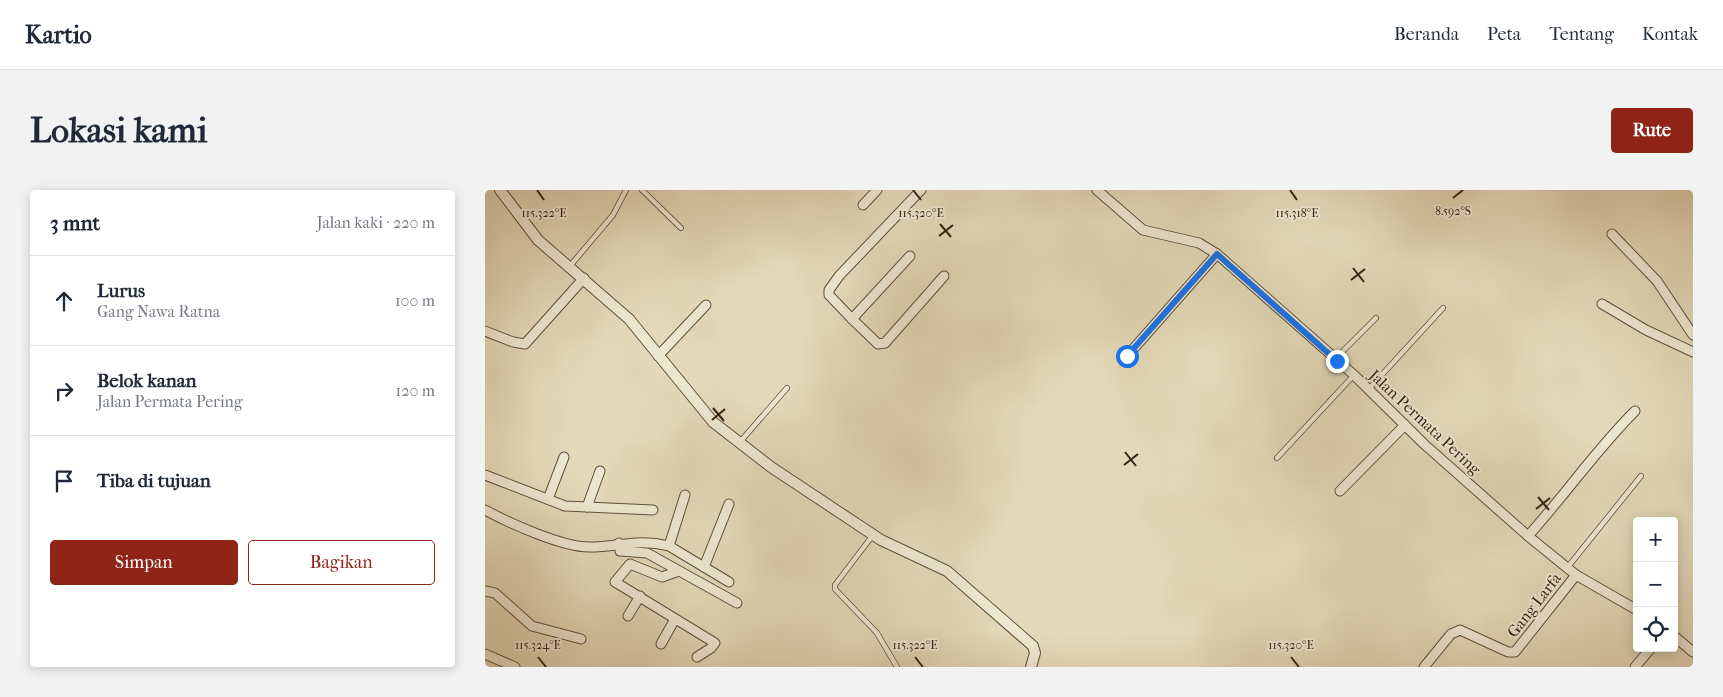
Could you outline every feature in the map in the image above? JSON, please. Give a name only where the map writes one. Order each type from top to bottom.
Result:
[{"type":"street","points":[[500,190],[539,240],[629,319],[713,422],[771,467],[873,535],[897,549],[943,568],[958,579],[1033,646],[1035,653],[1031,667]]},
{"type":"street","points":[[863,205],[877,190]]},
{"type":"street","points":[[921,190],[839,276],[829,290],[833,300],[878,344],[885,343],[944,276]]},
{"type":"street","name":"Jalan Permata Pering","points":[[1097,190],[1143,230],[1199,243],[1217,254],[1354,375],[1424,444],[1528,536],[1576,575],[1633,608]]},
{"type":"street","points":[[1612,234],[1657,281],[1693,335]]},
{"type":"street","points":[[1127,356],[1217,254]]},
{"type":"street","points":[[852,319],[910,256]]},
{"type":"street","points":[[485,331],[513,342],[525,344],[584,278]]},
{"type":"street","points":[[659,356],[706,304]]},
{"type":"street","points":[[1602,304],[1646,330],[1693,352]]},
{"type":"street","points":[[1528,536],[1549,513],[1607,439],[1635,411]]},
{"type":"street","points":[[1341,491],[1405,425]]},
{"type":"street","points":[[548,499],[564,457]]},
{"type":"street","points":[[587,507],[600,471]]},
{"type":"street","points":[[485,475],[565,506],[653,510]]},
{"type":"street","points":[[669,546],[685,495]]},
{"type":"street","points":[[704,567],[729,504]]},
{"type":"street","points":[[485,510],[512,525],[587,547],[650,541],[669,546],[729,582]]},
{"type":"street","points":[[619,544],[620,551],[647,553],[737,603]]},
{"type":"street","points":[[679,571],[662,577],[630,564],[615,582],[715,643],[711,648],[697,656]]},
{"type":"street","name":"Gang Larfa","points":[[1424,667],[1451,634],[1460,630],[1508,652],[1515,652],[1576,575]]},
{"type":"street","points":[[485,591],[495,593],[532,626],[581,639]]},
{"type":"street","points":[[628,616],[640,596]]},
{"type":"street","points":[[661,644],[675,619]]},
{"type":"street","points":[[1678,639],[1693,652]]},
{"type":"street","points":[[1635,667],[1648,652]]},
{"type":"street","points":[[485,654],[499,664],[515,667]]},
{"type":"lane","points":[[570,266],[613,215],[626,190]]},
{"type":"lane","points":[[642,190],[681,228]]},
{"type":"lane","points":[[1368,390],[1443,308]]},
{"type":"lane","points":[[1335,359],[1376,318]]},
{"type":"lane","points":[[1277,458],[1354,375]]},
{"type":"lane","points":[[739,443],[787,388]]},
{"type":"lane","points":[[1567,568],[1641,476]]},
{"type":"lane","points":[[873,535],[835,585],[835,589],[877,634],[897,667]]},
{"type":"route","points":[[1127,356],[1217,254],[1337,361]]}]
